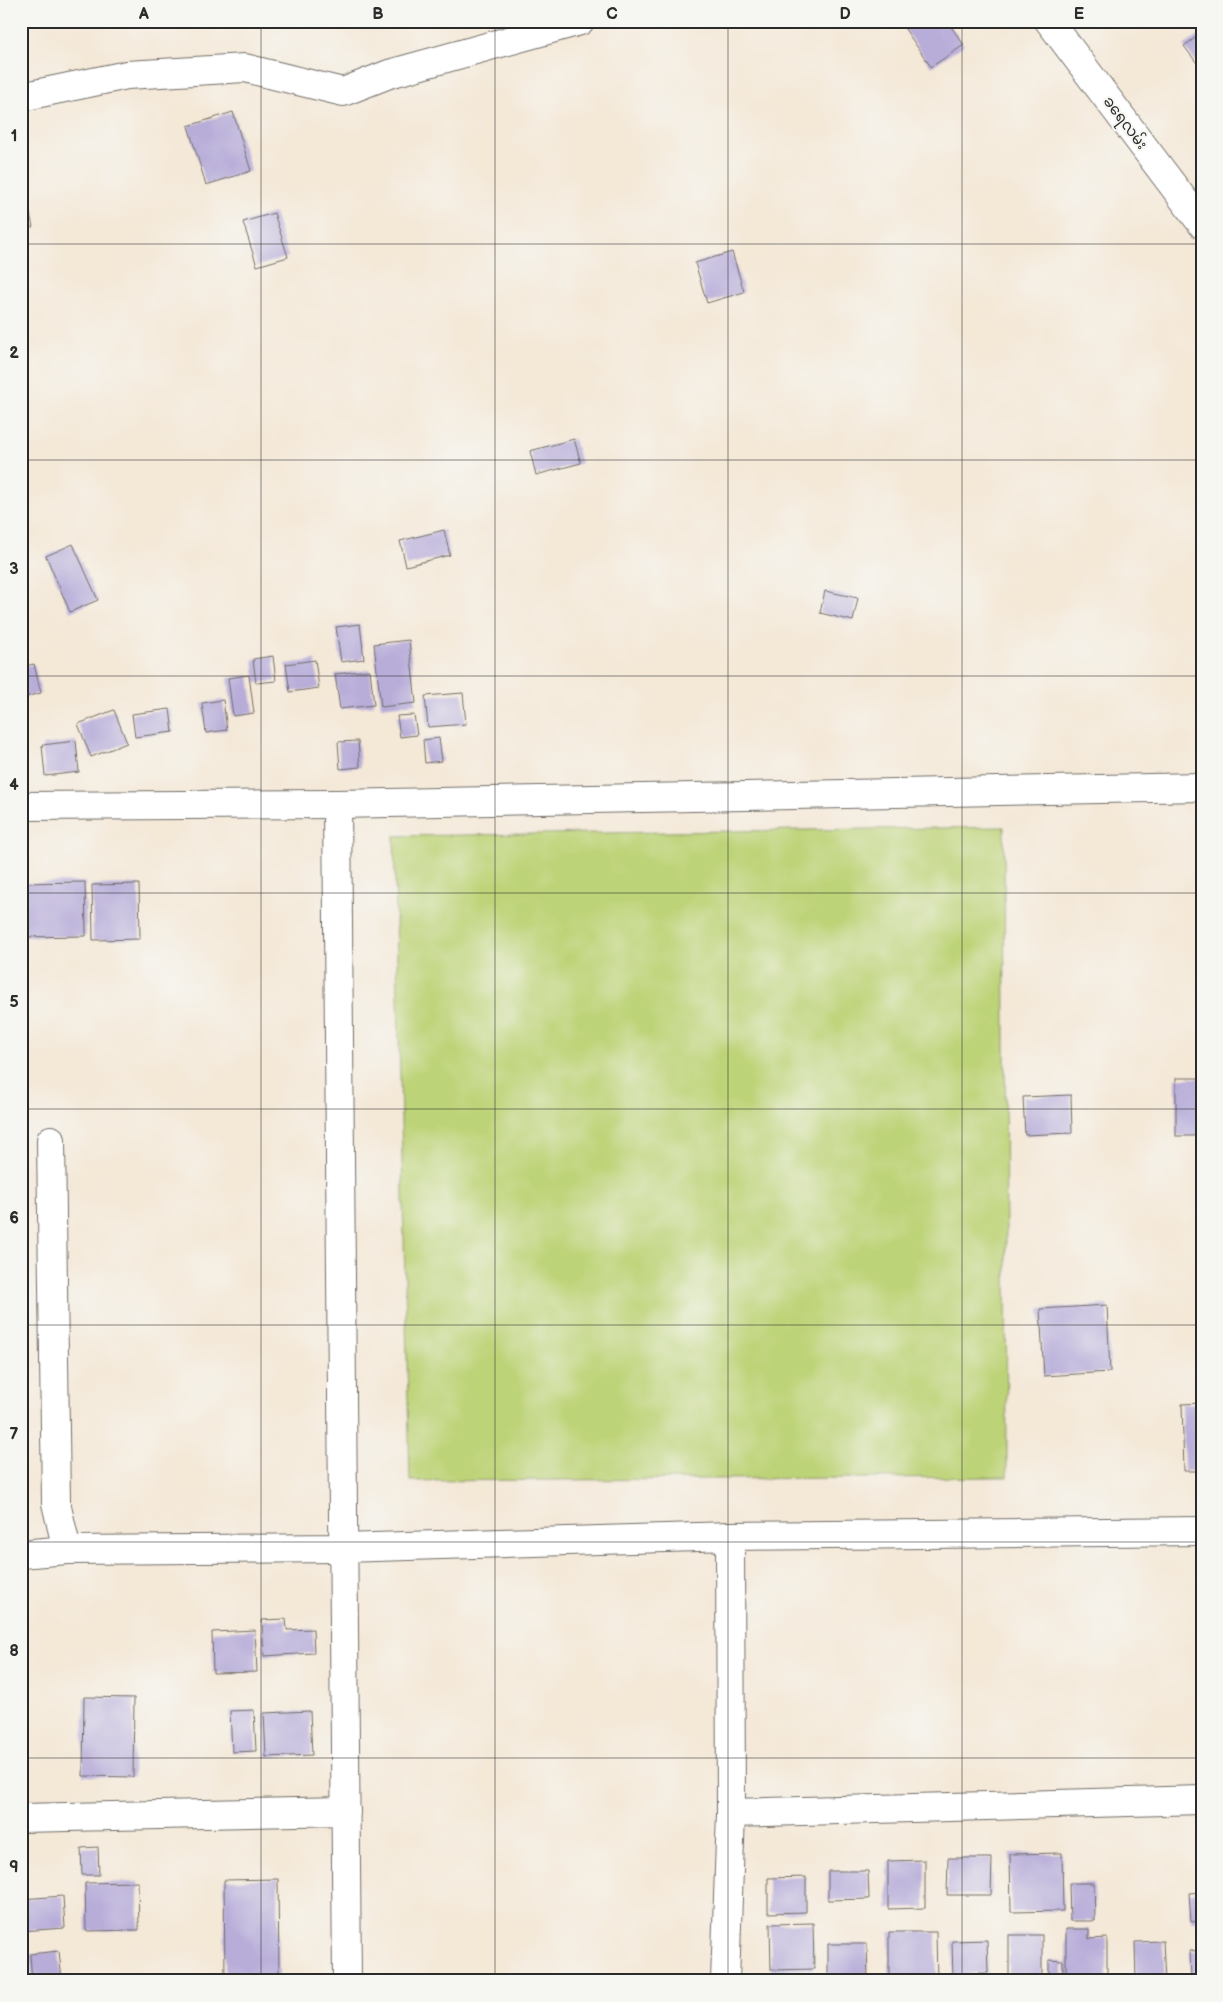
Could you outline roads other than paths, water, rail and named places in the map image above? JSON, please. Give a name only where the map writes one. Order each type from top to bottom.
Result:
[{"type":"street","points":[[21,97],[127,75],[245,68],[342,92],[389,74],[580,21]]},
{"type":"street","name":"ခရေလမ်း","points":[[1049,21],[1202,224]]},
{"type":"street","points":[[21,806],[337,804],[1202,788]]},
{"type":"street","points":[[337,804],[347,1981]]},
{"type":"street","points":[[51,1140],[56,1503],[67,1550]]},
{"type":"street","points":[[21,1554],[67,1550],[342,1548],[730,1536],[1202,1531]]},
{"type":"street","points":[[725,1981],[731,1813],[730,1536]]},
{"type":"street","points":[[731,1813],[1202,1800]]},
{"type":"street","points":[[21,1818],[346,1811]]}]
